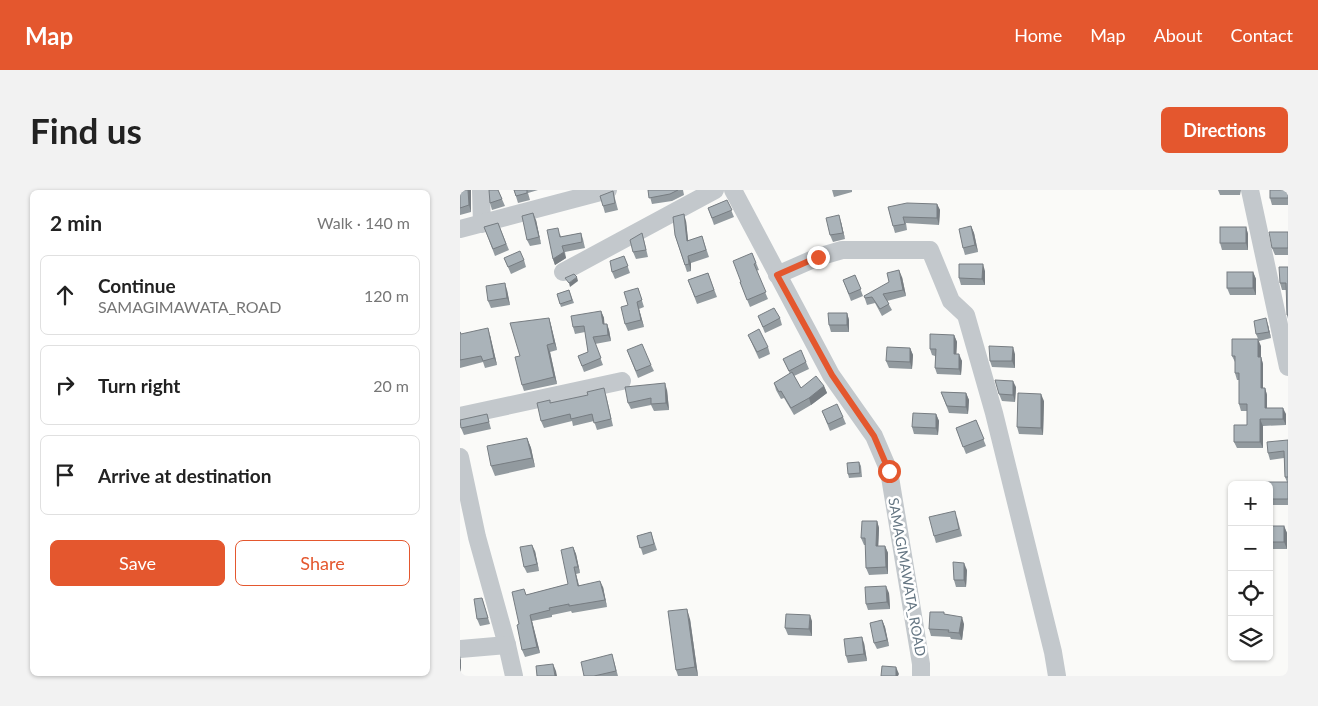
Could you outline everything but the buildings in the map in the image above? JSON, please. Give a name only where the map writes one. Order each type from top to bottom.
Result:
[{"type":"street","points":[[481,190],[482,224]]},
{"type":"street","points":[[460,229],[608,190]]},
{"type":"street","points":[[563,272],[715,190]]},
{"type":"street","name":"SAMAGIMAWATA_ROAD","points":[[733,190],[832,375],[874,436],[889,471],[921,664],[921,676]]},
{"type":"street","points":[[1250,190],[1288,367]]},
{"type":"street","points":[[777,275],[818,257],[842,250],[930,250],[951,301],[966,315],[994,413],[1053,652],[1057,676]]},
{"type":"street","points":[[460,416],[622,381]]},
{"type":"street","points":[[460,457],[477,536],[514,676]]},
{"type":"street","points":[[460,649],[507,645]]},
{"type":"route","points":[[818,257],[777,275],[832,375],[874,436],[889,471]]}]
